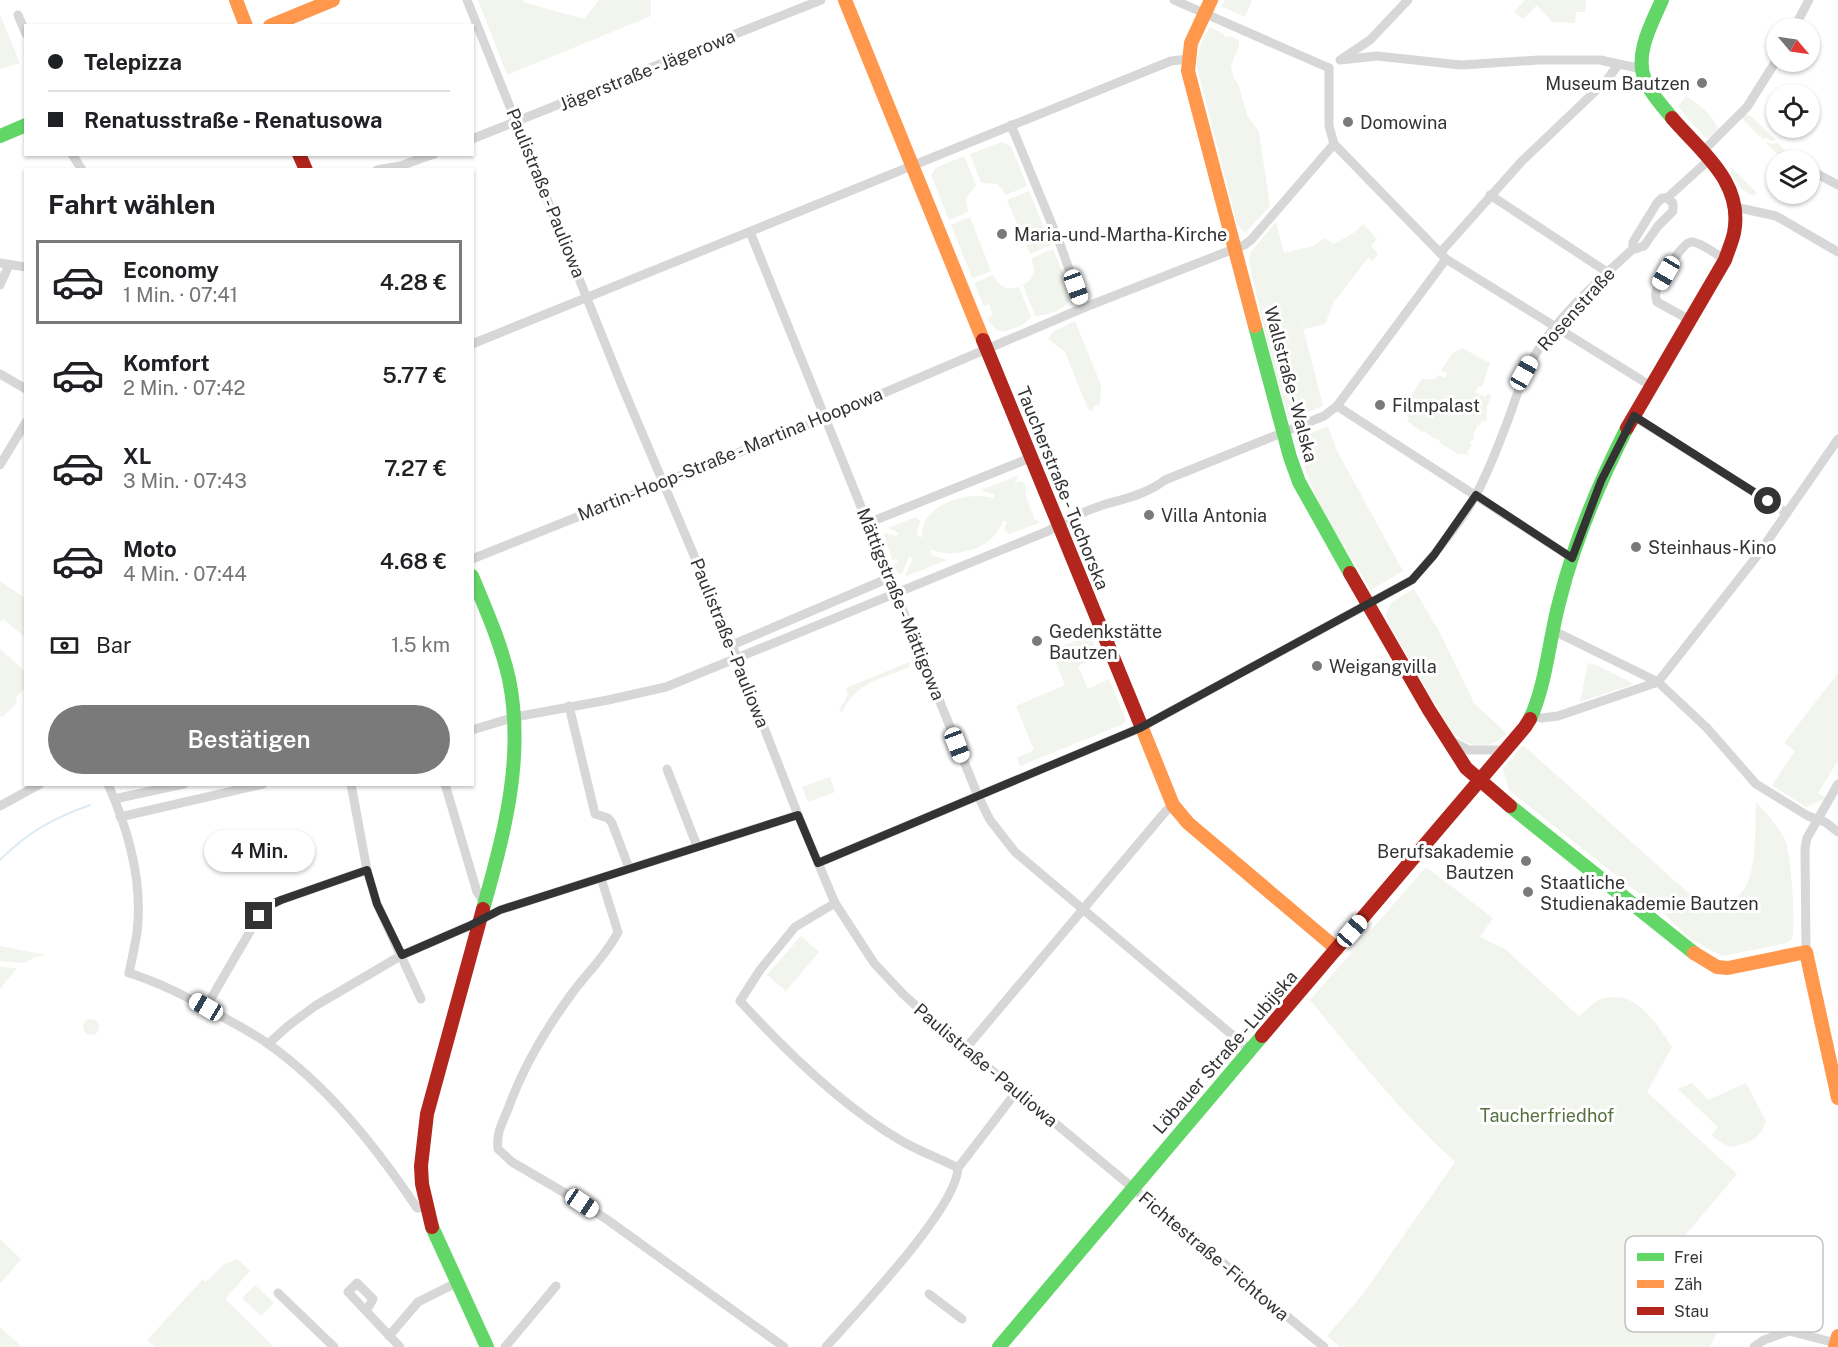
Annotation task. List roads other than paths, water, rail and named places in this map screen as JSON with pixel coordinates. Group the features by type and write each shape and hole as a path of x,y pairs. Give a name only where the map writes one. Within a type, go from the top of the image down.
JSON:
{"street":[{"path":"236,0 245,24"},
{"path":"275,24 333,0"},
{"name":"Paulistraße - Pauliowa","path":"467,0 623,388 732,645 835,903 874,963 903,994 1132,1188"},
{"name":"Jägerstraße - Jägerowa","path":"474,138 821,0"},
{"path":"845,0 912,166"},
{"path":"1174,0 1329,68"},
{"path":"474,343 1171,61 1186,59 1189,45 1211,0"},
{"path":"1329,68 1370,40 1408,0"},
{"path":"1662,0 1644,51 1642,69 1645,83 1724,174 1735,207 1734,236 1725,260 1634,416 1601,481 1572,558 1551,635 1539,696 1532,716 1542,718 1558,716 1658,682 1722,602 1838,438"},
{"path":"1799,18 1809,0"},
{"path":"18,15 24,28"},
{"path":"1370,40 1377,56"},
{"path":"1340,60 1377,56 1461,65 1539,60 1600,60 1642,69"},
{"name":"Wallstraße - Walska","path":"1186,59 1290,457 1299,482 1367,604 1445,737 1466,768 1479,781 1703,960 1717,967 1728,968 1806,951"},
{"path":"474,729 515,717 666,687 1048,531 1102,505 1121,501 1158,486 1165,480 1324,416 1337,406 1443,256 1490,195 1605,81 1618,65"},
{"path":"1329,68 1329,126 1334,144 1443,256 1651,386"},
{"path":"1634,248 1633,242 1657,203 1662,198 1667,198 1707,154 1747,107 1769,72"},
{"path":"1011,125 1060,244 1083,308"},
{"path":"0,136 24,126"},
{"name":"Martin-Hoop-Straße - Martina Hoopowa","path":"474,558 825,418 1083,308 1236,249 1251,240 1334,144"},
{"path":"388,168 428,156"},
{"name":"Taucherstraße - Tuchorska","path":"912,166 1173,805 1188,824 1337,949"},
{"path":"1820,175 1838,185"},
{"path":"1490,195 1607,272"},
{"name":"Rosenstraße","path":"818,863 1140,728 1412,580 1434,555 1476,495 1512,410 1524,373 1533,358 1555,328 1607,272 1634,248 1644,246 1658,226 1673,211 1673,203 1667,198"},
{"path":"1735,207 1776,216 1838,252"},
{"name":"Mättigstraße - Mättigowa","path":"750,232 889,578 978,796 990,820 1006,843 1250,1050"},
{"path":"1690,320 1658,302 1655,296 1656,291 1687,242 1693,242 1725,260"},
{"path":"0,285 5,264 24,267"},
{"path":"0,374 24,388"},
{"path":"1337,406 1572,558"},
{"path":"1634,416 1787,513"},
{"path":"0,465 24,425"},
{"path":"868,523 1030,458"},
{"path":"732,645 889,578"},
{"path":"474,581 502,653 515,717 515,765 507,818 427,1114 422,1166 426,1207 434,1234 487,1347"},
{"path":"1551,635 1658,682 1707,728 1756,784 1808,816 1826,822 1838,832"},
{"path":"569,706 596,814 608,818 612,823 629,868"},
{"name":"Löbauer Straße - Lubijska","path":"999,1347 1532,716"},
{"path":"1445,737 1468,750 1505,750"},
{"path":"668,769 697,846"},
{"path":"1838,784 1807,838 1805,848 1806,951 1838,1098"},
{"path":"0,806 36,786"},
{"path":"109,786 133,862 138,889 137,932 129,973 158,982 268,1044 332,1100 385,1161 417,1208 426,1207"},
{"path":"114,799 175,786"},
{"path":"120,817 254,786"},
{"path":"351,786 367,870 377,904 421,999"},
{"path":"446,786 477,892 484,902"},
{"path":"966,1048 1173,805"},
{"path":"268,1044 315,1006 402,955 500,910 798,815"},
{"path":"206,1007 259,916 268,906 367,870"},
{"path":"601,878 618,932 611,945 558,1012 530,1061 497,1133 498,1149 512,1162 609,1221 784,1347"},
{"path":"835,903 795,927 770,957 740,1001 777,1039 865,1117 900,1140 958,1168"},
{"path":"826,1347 917,1242 939,1211 958,1176 958,1168 1017,1091"},
{"name":"Fichtestraße -Fichtowa","path":"1132,1188 1324,1347"},
{"path":"388,1336 418,1302 458,1282"},
{"path":"505,1347 556,1286"},
{"path":"278,1293 334,1347"},
{"path":"929,1294 962,1319"},
{"path":"366,1311 400,1347"},
{"path":"1754,1347 1764,1340 1786,1332"},
{"path":"1793,1332 1836,1342"}],"waterway":[{"path":"0,860 21,841 42,827 90,805"}],"place":[{"name":"Museum Bautzen","path":"1702,83"},
{"name":"Domowina","path":"1348,122"},
{"name":"Maria-und-Martha-Kirche","path":"1002,234"},
{"name":"Filmpalast","path":"1380,405"},
{"name":"Villa Antonia","path":"1149,515"},
{"name":"Steinhaus-Kino","path":"1636,547"},
{"name":"Gedenkstätte Bautzen","path":"1037,641"},
{"name":"Weigangvilla","path":"1317,666"},
{"name":"Berufsakademie Bautzen","path":"1526,861"},
{"name":"Staatliche Studienakademie Bautzen","path":"1528,892"}],"park label":[{"name":"Taucherfriedhof","path":"1547,1115"}]}
